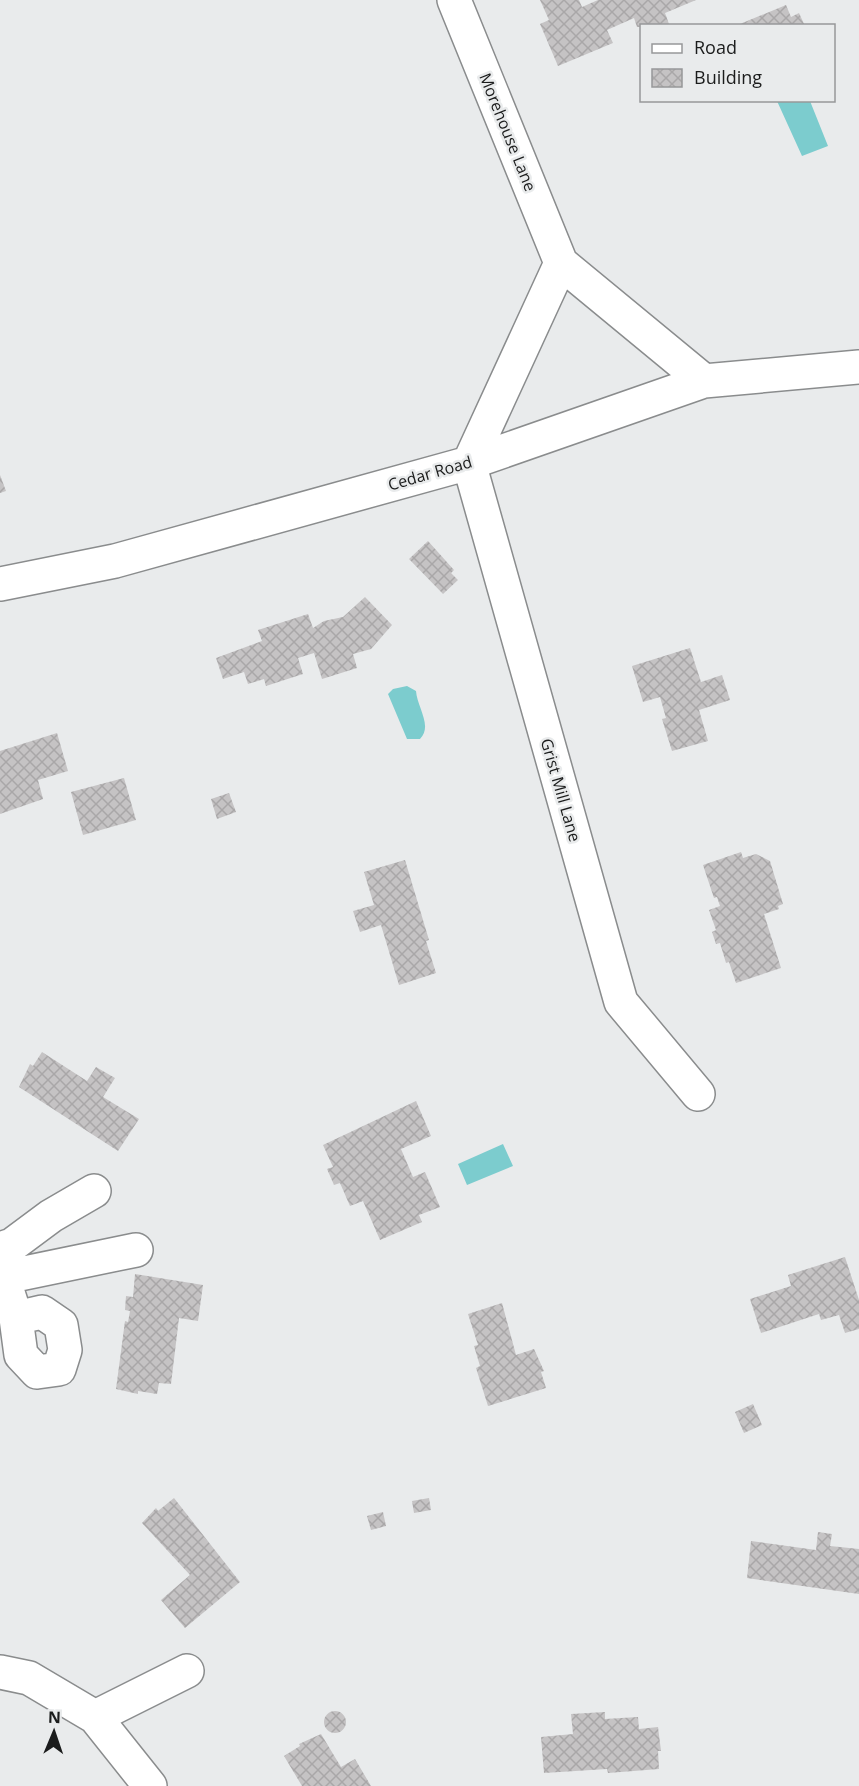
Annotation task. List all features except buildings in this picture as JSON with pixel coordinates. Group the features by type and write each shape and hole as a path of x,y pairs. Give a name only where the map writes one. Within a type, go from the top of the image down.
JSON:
{"street":[{"name":"Morehouse Lane","path":"454,0 561,263 704,381"},
{"path":"469,462 561,263"},
{"name":"Cedar Road","path":"0,584 115,561 469,462 704,381 859,367"},
{"name":"Grist Mill Lane","path":"469,462 621,1002 698,1094"},
{"path":"16,1318 1,1268 12,1245 51,1216 94,1191"},
{"path":"1,1268 135,1250"},
{"path":"94,1717 187,1671"},
{"path":"0,1672 29,1678 94,1717 139,1782"}],"water":[{"path":"777,102 810,102 828,146 802,156"},
{"path":"407,686 416,691 425,722 424,734 420,739 407,739 388,694 393,689"},
{"path":"503,1144 513,1166 467,1185 458,1164"}]}
